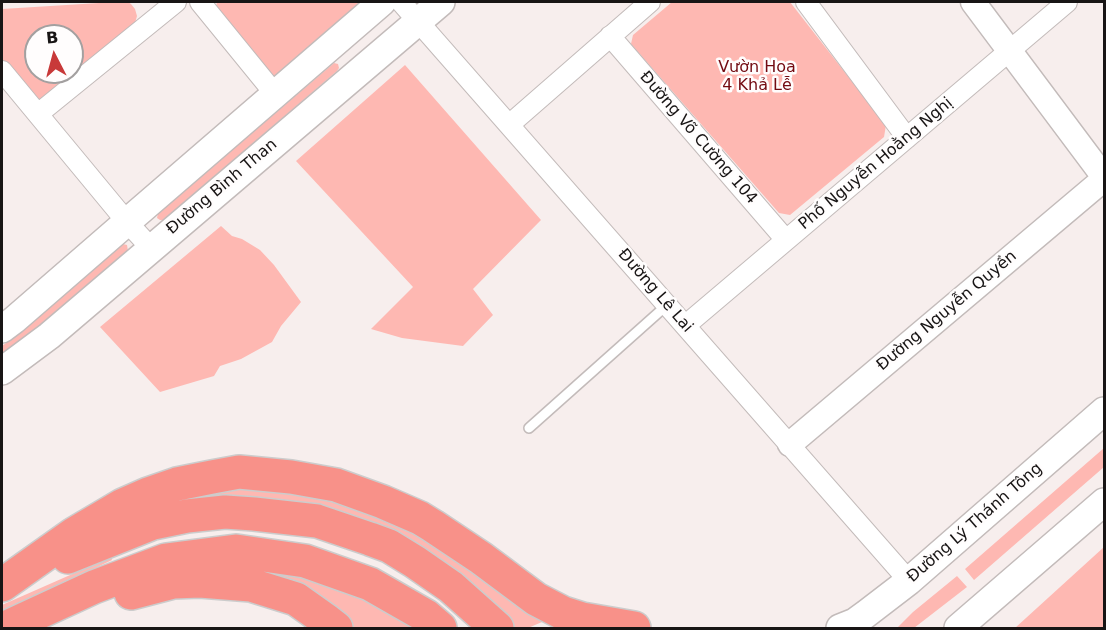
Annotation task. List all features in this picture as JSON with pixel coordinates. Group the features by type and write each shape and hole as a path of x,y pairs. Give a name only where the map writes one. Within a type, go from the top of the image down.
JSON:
{"highway":[{"path":"2,587 74,534 123,505 177,484 239,472 291,477 336,485 382,502 420,518 481,558 536,599 563,613 582,619 634,628"},
{"path":"2,587 79,551 153,524 187,516 225,513 254,514 317,521 389,546 451,587 496,628"},
{"path":"9,627 94,587 166,560 236,551 305,561 370,584 426,616 440,628"},
{"path":"9,627 173,582 200,581 251,585 277,592 296,599 336,628"}],"main road":[{"name":"Đường Bình Than","path":"6,318 127,222 382,2"},
{"name":"Đường Bình Than","path":"2,371 49,336 151,248 409,11 441,2"},
{"name":"Đường Lý Thánh Tông","path":"840,628 866,615 909,581 1104,411"},
{"path":"958,628 1104,502"}],"street":[{"path":"38,114 176,2"},
{"path":"200,2 275,94"},
{"path":"509,125 650,2"},
{"path":"806,2 907,138"},
{"path":"974,2 1104,178"},
{"name":"Phố Nguyễn Hoằng Nghị","path":"686,325 1067,2"},
{"name":"Đường Lê Lai","path":"409,11 909,581"},
{"name":"Đường Võ Cường 104","path":"610,36 786,240"},
{"path":"2,71 151,248"},
{"name":"Đường Nguyễn Quyền","path":"790,444 1104,178"}],"lane":[{"path":"529,428 668,305"}],"green space":[{"path":"128,2 135,9 137,16 135,23 84,67 84,24 24,24 24,84 64,84 41,104 2,67 2,9"},
{"path":"217,2 361,2 360,10 280,77 273,77 215,11"},
{"name":"Vườn Hoa 4 Khả Lễ","path":"672,2 790,2 886,125 884,137 790,215 779,213 631,44 633,35"},
{"path":"334,63 338,64 337,71 164,220 157,218 158,213"},
{"path":"405,65 541,220 473,289 493,315 463,346 402,338 371,329 413,287 296,161"},
{"path":"221,226 232,236 260,250 301,302 281,326 272,342 241,359 220,366 214,376 160,392 100,327"},
{"path":"123,244 127,245 128,251 2,355 2,346"},
{"path":"1104,448 1104,467 974,580 965,569"},
{"path":"241,486 328,497 410,529 542,622 528,628 515,628 393,540 152,511 190,492"},
{"path":"1104,547 1104,628 1015,628"},
{"path":"111,557 112,560 2,613 2,605"},
{"path":"237,559 364,592 420,628 351,628"},
{"path":"957,576 967,587 914,628 897,628 913,612"}]}
